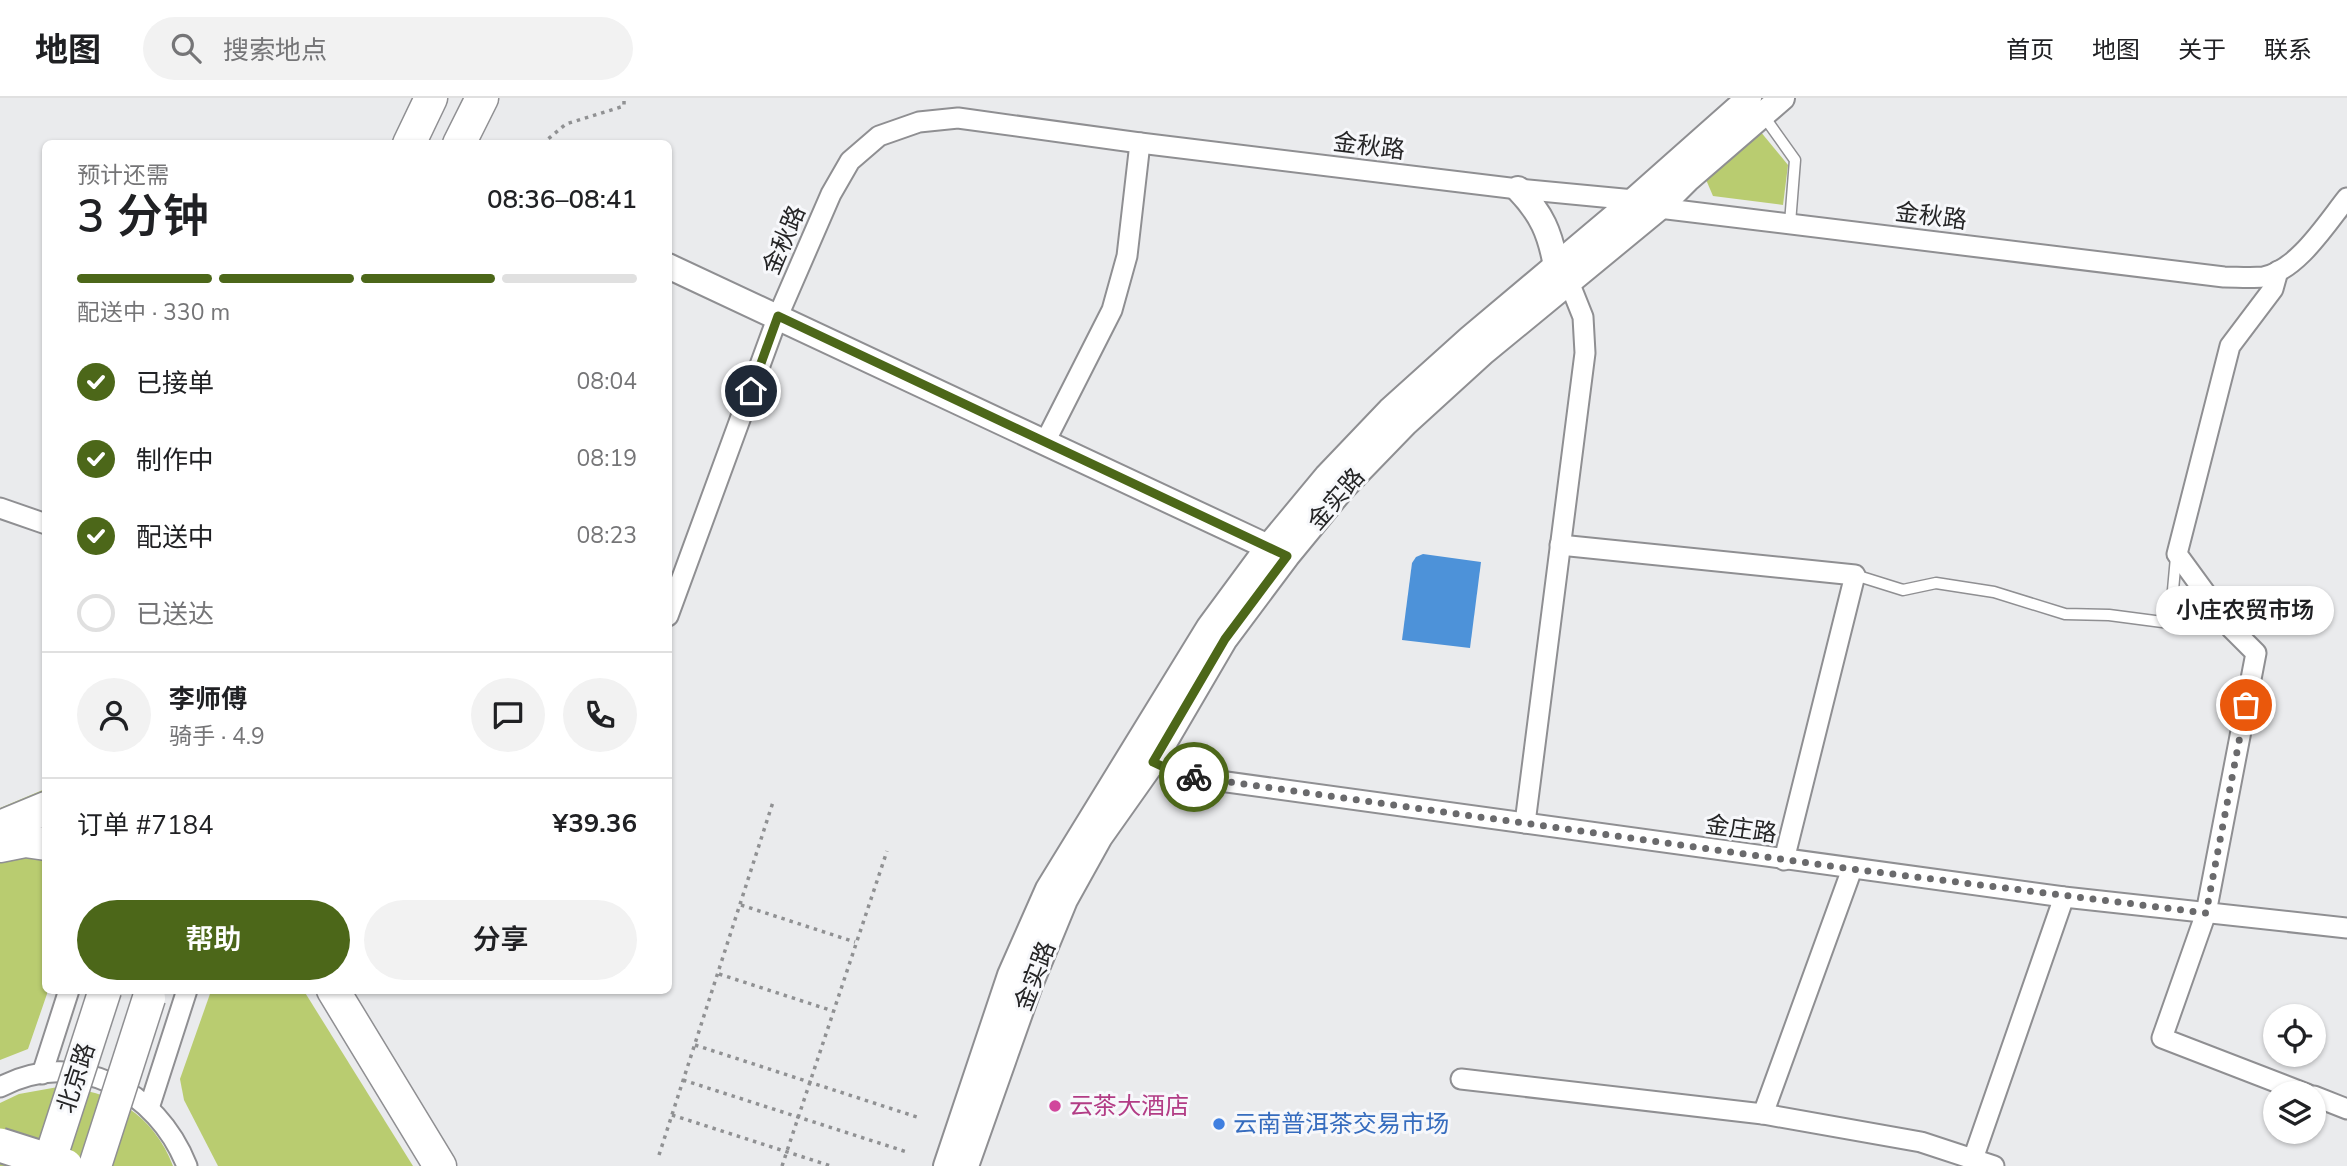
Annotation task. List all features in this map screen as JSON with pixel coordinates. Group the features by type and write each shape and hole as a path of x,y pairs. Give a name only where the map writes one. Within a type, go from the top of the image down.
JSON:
{"highway":[{"path":"0,1145 65,1166"}],"main road":[{"path":"411,140 431,98"},
{"path":"461,140 482,98"},
{"path":"0,827 42,810"},
{"path":"0,846 25,842 42,844"},
{"name":"北京路","path":"48,1166 103,994"},
{"name":"北京路","path":"95,1166 150,994"},
{"path":"314,994 424,1164"},
{"path":"335,994 424,1164"}],"street":[{"name":"金实路","path":"946,1166 1010,975 1048,889 1225,639 1278,551 1405,424 1484,352 1563,274 1633,200 1756,106 1782,98"},
{"name":"金实路","path":"1563,274 1659,208 1756,106"},
{"name":"金秋路","path":"672,605 778,316 831,194 849,161 879,136 919,122 958,118 1518,189 1633,200 1659,208 2224,276 2263,276 2278,271"},
{"path":"1045,442 1112,310 1127,256 1140,143"},
{"path":"1518,189 1535,206 1545,224 1563,274 1583,317 1585,353 1525,824"},
{"path":"2273,1081 2162,1038 2206,913 2256,653 2231,628 2177,554 2230,346 2273,289 2278,271 2294,260 2347,198"},
{"path":"672,268 1278,551"},
{"path":"0,508 42,523"},
{"path":"1560,545 1855,575 1784,860"},
{"name":"金实路","path":"966,1166 1030,985 1065,900 1143,757"},
{"name":"金庄路","path":"1143,757 1183,776 2064,897 2347,928"},
{"path":"1763,1114 1852,869"},
{"path":"1461,1079 1763,1114 1921,1142 1987,1164 2064,897"},
{"path":"42,1074 68,994"},
{"path":"149,1108 186,994"},
{"path":"0,1087 28,1076 42,1074 68,1073 107,1081 125,1090 149,1108 169,1130 187,1166"},
{"path":"2326,1101 2347,1109"}],"lane":[{"path":"1756,106 1795,160 1790,223"},
{"path":"1855,575 1903,590 1936,583 1994,592 2065,614 2109,615 2170,623 2177,554"}],"path":[{"path":"547,140 566,124 624,106 624,98"},
{"path":"659,1155 773,802"},
{"path":"782,1166 887,851"},
{"path":"741,905 856,942"},
{"path":"719,974 833,1012"},
{"path":"695,1045 918,1116"},
{"path":"683,1080 907,1152"},
{"path":"672,1115 831,1166"}],"green space":[{"path":"1760,131 1788,165 1783,205 1713,196 1704,175"},
{"path":"42,790 42,994 47,994 28,1049 0,1060 0,808"},
{"path":"210,994 306,994 413,1166 218,1166 184,1100 180,1079"},
{"path":"58,1087 96,1093 128,1108 154,1132 173,1166 0,1166 0,1103 19,1094"}],"water":[{"path":"1423,554 1481,562 1470,648 1402,640 1412,563 1416,557"}],"way so far":[{"path":"1194,777 1852,869 2206,913 2246,705"}],"place":[{"name":"小庄农贸市场","path":"2246,705"},
{"name":"云茶大酒店","path":"1055,1106"},
{"name":"云南普洱茶交易市场","path":"1219,1124"}],"route":[{"path":"751,391 778,316 1287,556 1225,639 1153,762 1183,776 1194,777"}]}
